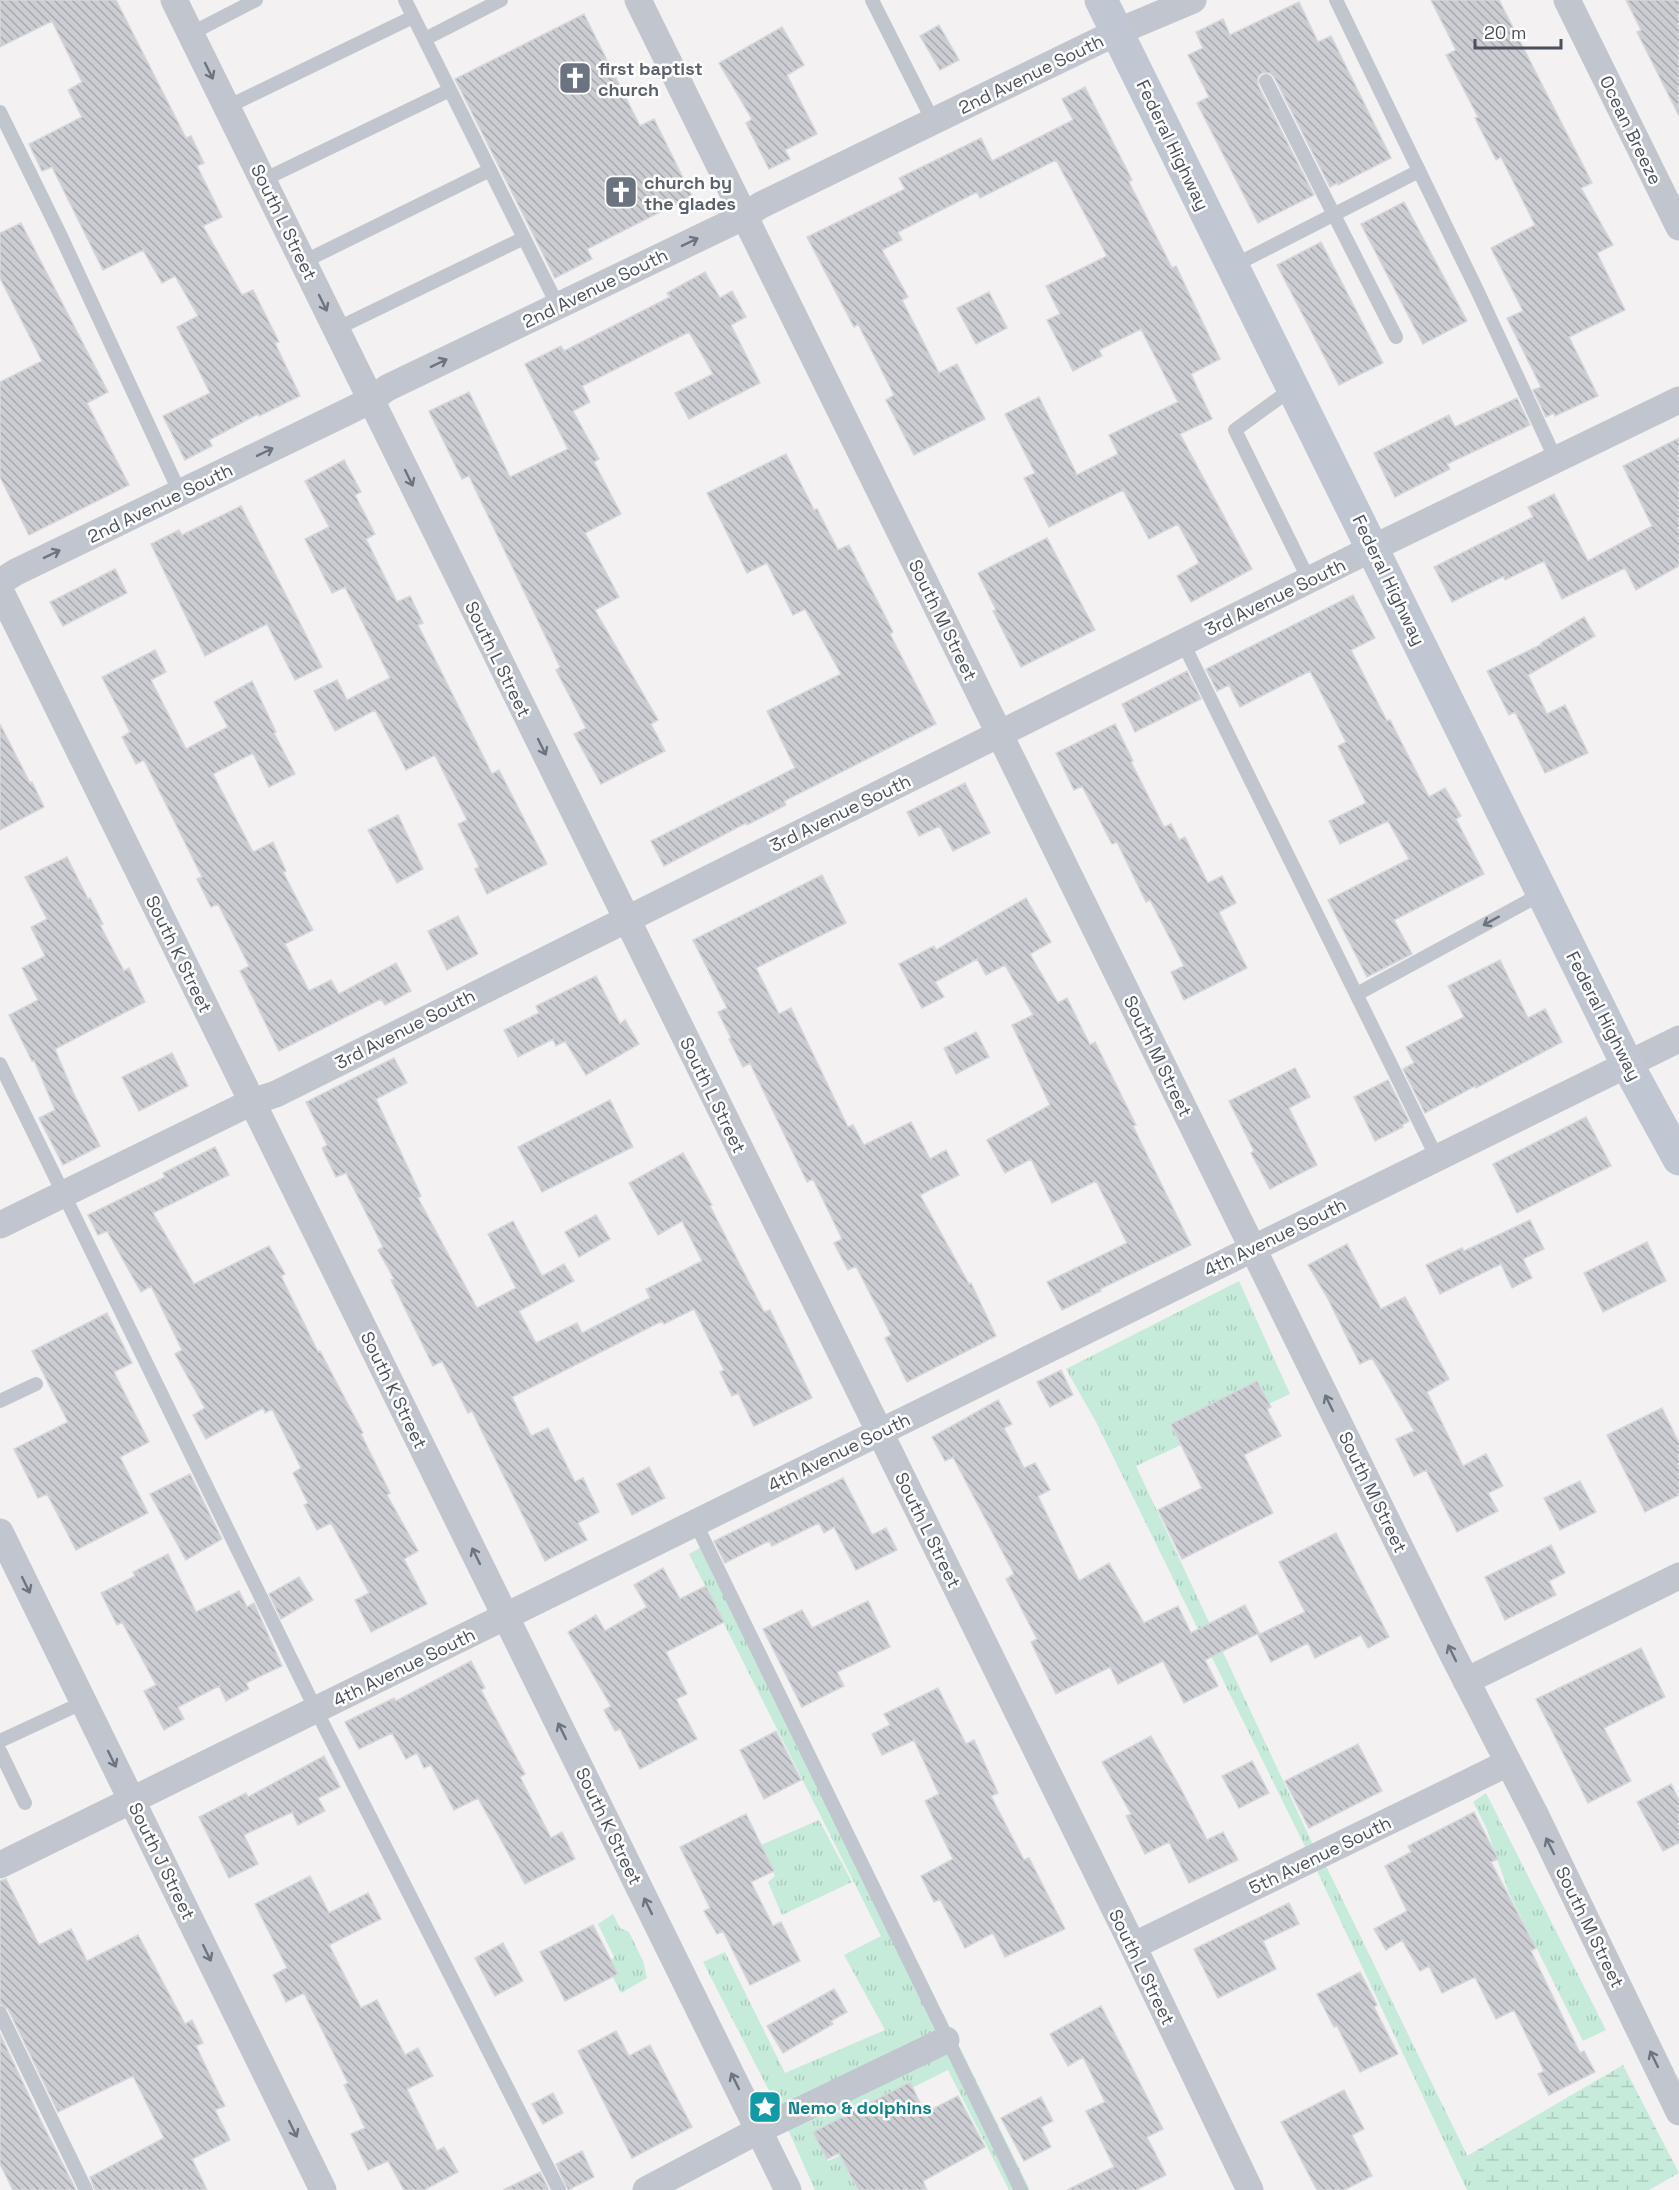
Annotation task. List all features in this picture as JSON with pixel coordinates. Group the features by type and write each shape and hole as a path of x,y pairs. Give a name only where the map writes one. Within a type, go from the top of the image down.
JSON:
{"main road":[{"name":"Federal Highway","path":"1101,0 1627,1064 1679,1159"}],"street":[{"name":"South L Street","path":"174,0 1133,1946 1250,2190"},
{"name":"South M Street","path":"638,0 1466,1681 1537,1818 1679,2112"},
{"name":"Ocean Breeze","path":"1567,0 1679,227"},
{"name":"2nd Avenue South","path":"0,582 16,572 371,400 387,388 743,217 761,205 1117,32 1188,1"},
{"name":"3rd Avenue South","path":"0,1225 252,1102 276,1094 1373,548 1679,400"},
{"name":"South K Street","path":"0,590 788,2190"},
{"name":"4th Avenue South","path":"0,1865 1679,1039"},
{"name":"South J Street","path":"0,1532 323,2190"},
{"path":"1466,1681 1676,1584"},
{"name":"5th Avenue South","path":"1133,1946 1508,1763"},
{"path":"646,2190 759,2130 946,2040"}],"lane":[{"path":"190,34 256,0"},
{"path":"405,0 558,306"},
{"path":"425,39 501,0"},
{"path":"872,0 933,122"},
{"path":"1336,0 1556,460"},
{"path":"227,108 413,17"},
{"path":"1266,81 1396,338"},
{"path":"262,180 450,90"},
{"path":"0,112 59,232 180,493"},
{"path":"303,262 490,170"},
{"path":"1233,266 1419,171"},
{"path":"336,329 524,238"},
{"path":"1293,388 1235,429 1309,580"},
{"path":"1183,643 1437,1158"},
{"path":"1357,994 1543,893"},
{"path":"0,1064 316,1710 559,2190"},
{"path":"0,1401 36,1384"},
{"path":"695,1522 1021,2190"},
{"path":"0,1741 84,1702"},
{"path":"0,1751 25,1803"},
{"path":"0,2013 86,2190"}],"green space":[{"path":"1239,1281 1290,1394 1136,1466 1315,1849 1328,1870 1484,2190 1467,2190 1319,1875 1096,1422 1066,1369"},
{"path":"711,1542 1030,2190 1009,2190 948,2070 815,2136 828,2161 924,2117 938,2143 856,2190 815,2190 782,2116 703,1962 725,1952 785,2073 885,2030 844,1955 881,1936 689,1554"},
{"path":"1486,1793 1606,2030 1583,2041 1509,1893 1486,1827 1473,1802"},
{"path":"819,1820 852,1882 782,1915 768,1882 775,1876 761,1845"},
{"path":"613,1914 620,1928 629,1932 643,1961 647,1978 621,1993 606,1964 614,1957 598,1924"},
{"path":"1623,2065 1679,2173 1649,2190 1484,2190 1467,2156"}],"building":[{"path":"0,0 116,0 186,138 191,136 204,163 197,166 222,217 203,226 242,295 253,290 279,342 275,343 300,396 259,416 258,414 209,440 212,446 185,460 163,416 210,393 177,327 198,316 175,276 162,283 143,250 103,270 52,167 42,171 29,144 82,117 68,90 82,82 52,21 0,47"},
{"path":"1431,0 1499,0 1592,183 1581,188 1613,245 1597,253 1625,310 1569,337 1598,396 1555,416 1554,413 1546,417 1533,390 1541,387 1507,318 1523,311 1491,248 1535,225 1501,157 1496,160 1475,118 1478,117 1446,55 1456,50"},
{"path":"1626,0 1679,0 1679,116 1637,32 1641,30"},
{"path":"1299,2 1318,42 1331,36 1391,158 1330,187 1274,77 1270,73 1262,73 1258,77 1258,85 1314,195 1258,223 1197,103 1209,97 1188,55 1203,48 1196,32 1223,19 1230,35"},
{"path":"584,14 640,126 654,119 692,196 587,249 592,259 555,278 455,79"},
{"path":"939,25 959,60 940,70 920,36"},
{"path":"782,27 804,65 787,75 817,134 785,150 790,159 769,169 746,123 752,119 719,63"},
{"path":"1085,87 1132,180 1129,182 1172,268 1176,266 1220,359 1191,374 1212,419 1180,434 1252,569 1191,602 1177,576 1199,563 1178,524 1149,539 1123,490 1049,527 1024,478 1035,473 1005,414 1039,397 1077,475 1118,454 1109,435 1178,402 1141,329 1099,350 1102,356 1073,371 1047,320 1060,314 1046,286 1107,256 1056,160 980,198 977,192 898,232 902,240 882,250 908,297 902,300 939,373 957,364 985,419 914,455 886,400 894,395 858,324 854,327 807,237 905,189 899,178 981,138 992,161 1073,120 1062,99"},
{"path":"1404,202 1467,321 1423,344 1361,224"},
{"path":"21,223 108,392 87,403 129,485 29,535 0,477 0,382 42,361 0,278 0,233"},
{"path":"1321,242 1383,363 1339,385 1277,265"},
{"path":"705,272 720,298 732,291 746,317 731,325 760,383 689,419 675,393 713,374 689,332 582,386 590,402 573,411 599,459 594,462 621,514 585,533 619,597 595,610 658,720 651,724 665,751 601,784 574,734 586,728 556,670 560,667 469,476 462,479 429,411 469,392 510,477 568,449 525,364 561,346 564,351 670,297 667,293"},
{"path":"989,292 1007,328 976,344 957,308"},
{"path":"1517,398 1530,425 1447,464 1450,469 1395,497 1374,453 1449,415 1455,427"},
{"path":"1679,438 1679,566 1636,590 1625,568 1562,599 1544,561 1505,580 1504,576 1452,602 1434,567 1533,517 1528,507 1554,494 1588,561 1652,526 1623,466"},
{"path":"786,454 814,510 817,509 838,550 849,545 893,632 890,634 936,724 784,801 786,805 664,866 651,841 795,768 767,711 841,674 805,609 793,615 767,563 747,573 707,493"},
{"path":"344,460 361,492 355,495 375,534 366,539 397,602 410,596 423,623 418,625 492,774 499,770 547,864 487,894 475,869 479,867 458,824 467,820 435,755 406,770 375,710 335,731 314,691 337,680 347,700 390,678 345,587 332,593 305,539 329,527 305,481"},
{"path":"241,506 322,667 295,680 267,624 205,656 151,544 179,530 182,535"},
{"path":"1047,538 1095,630 1021,667 993,611 996,610 978,573"},
{"path":"115,569 127,593 63,626 50,602"},
{"path":"1353,595 1375,638 1351,650 1429,797 1445,788 1461,816 1456,819 1484,874 1394,920 1412,954 1367,977 1328,900 1409,859 1388,821 1340,844 1329,821 1366,803 1338,746 1346,742 1310,671 1240,707 1229,685 1217,691 1206,669"},
{"path":"1584,617 1595,636 1528,675 1547,714 1565,705 1588,753 1545,773 1515,712 1509,715 1487,671 1542,644"},
{"path":"155,650 166,672 151,680 186,749 228,727 214,702 252,681 276,732 274,733 295,774 269,787 253,753 213,774 253,852 273,842 286,871 283,872 313,930 285,944 309,991 331,980 339,994 396,963 411,991 385,1005 381,999 279,1051 240,971 249,966 218,904 211,907 197,879 202,877 144,760 136,764 122,737 130,732 102,677"},
{"path":"1187,671 1201,699 1135,732 1122,704"},
{"path":"0,724 44,807 0,830"},
{"path":"1115,724 1133,761 1131,762 1164,827 1171,824 1179,840 1185,837 1208,883 1222,876 1236,903 1219,912 1247,968 1184,1000 1171,972 1184,966 1150,900 1146,902 1117,842 1112,844 1082,786 1074,790 1056,753"},
{"path":"965,783 990,833 953,851 940,826 919,836 907,812"},
{"path":"398,815 423,869 397,883 368,830"},
{"path":"67,857 103,924 100,925 124,971 129,968 145,1002 55,1049 100,1146 63,1165 39,1118 55,1110 34,1060 32,1061 9,1015 38,1000 22,968 45,956 31,927 47,919 25,877"},
{"path":"822,875 846,923 756,968 779,1014 791,1008 848,1127 853,1125 864,1145 911,1122 930,1159 946,1150 959,1175 920,1195 969,1284 971,1283 996,1336 907,1382 885,1338 891,1335 856,1266 848,1270 834,1243 842,1239 813,1179 807,1182 750,1063 743,1067 729,1039 731,1038 718,1012 727,1008 693,940"},
{"path":"1026,898 1051,942 1030,954 1058,1003 1067,998 1090,1045 1095,1042 1191,1245 1062,1310 1047,1282 1127,1243 1096,1181 1052,1203 1031,1159 1005,1173 987,1140 1050,1105 1012,1025 1033,1015 1005,965 986,975 977,959 935,982 944,997 922,1008 899,964 934,946 936,950"},
{"path":"458,916 478,954 447,970 428,931"},
{"path":"1500,960 1528,1018 1545,1009 1562,1042 1425,1113 1403,1069 1414,1063 1406,1047 1464,1017 1448,986"},
{"path":"596,976 620,1024 625,1020 639,1044 586,1075 565,1041 556,1046 553,1039 518,1057 504,1030 539,1013 536,1006"},
{"path":"976,1032 989,1057 956,1074 944,1048"},
{"path":"172,1053 188,1086 139,1111 122,1077"},
{"path":"394,1058 407,1083 376,1099 421,1196 418,1198 477,1308 516,1288 488,1234 513,1221 542,1276 564,1264 574,1281 519,1311 536,1343 577,1323 582,1333 650,1298 646,1289 702,1261 682,1221 658,1235 629,1183 683,1153 712,1205 710,1206 764,1312 770,1310 812,1398 754,1426 738,1393 732,1396 720,1372 724,1370 694,1309 664,1324 662,1321 512,1397 531,1436 548,1428 575,1482 583,1478 599,1512 578,1523 587,1540 545,1561 472,1411 468,1413 442,1361 433,1366 391,1280 394,1279 378,1250 383,1247 346,1173 336,1177 322,1148 327,1145 306,1102"},
{"path":"1295,1068 1310,1097 1289,1108 1317,1165 1270,1189 1251,1153 1254,1151 1229,1101"},
{"path":"1388,1080 1409,1121 1402,1125 1403,1127 1375,1141 1354,1097"},
{"path":"610,1100 633,1147 542,1192 518,1147"},
{"path":"1586,1117 1611,1166 1517,1213 1493,1164"},
{"path":"215,1147 229,1175 153,1213 194,1284 269,1246 285,1274 281,1276 318,1352 320,1351 363,1433 361,1434 390,1493 387,1495 418,1551 404,1559 427,1604 371,1632 355,1600 369,1593 331,1523 317,1530 304,1505 308,1503 293,1473 301,1468 272,1409 265,1413 263,1408 206,1439 193,1415 205,1408 175,1354 182,1350 151,1286 141,1292 107,1231 98,1235 88,1215 165,1177 163,1173"},
{"path":"596,1215 610,1239 579,1257 565,1232"},
{"path":"1530,1220 1544,1249 1523,1259 1532,1278 1512,1288 1501,1264 1440,1294 1426,1265 1462,1248 1464,1251"},
{"path":"1647,1242 1666,1281 1603,1312 1584,1273"},
{"path":"1347,1244 1381,1309 1405,1297 1449,1379 1427,1392 1463,1466 1486,1454 1503,1486 1488,1493 1498,1511 1457,1532 1426,1470 1414,1476 1396,1439 1414,1431 1372,1358 1360,1364 1327,1297 1308,1265"},
{"path":"107,1313 132,1363 114,1372 149,1442 120,1457 148,1513 76,1550 47,1494 38,1498 14,1449 68,1422 32,1351"},
{"path":"1061,1370 1073,1395 1050,1407 1037,1382"},
{"path":"1257,1381 1271,1407 1267,1409 1281,1436 1244,1455 1273,1513 1182,1559 1158,1510 1202,1488 1171,1424"},
{"path":"998,1400 1012,1424 1004,1428 1024,1468 1035,1463 1050,1490 1038,1496 1079,1581 1109,1563 1144,1623 1178,1606 1191,1633 1245,1605 1259,1633 1205,1660 1218,1686 1184,1703 1163,1661 1118,1684 1110,1667 1056,1694 1031,1642 1037,1639 1006,1579 1014,1574 953,1457 945,1461 932,1437"},
{"path":"1662,1408 1679,1443 1679,1495 1645,1512 1607,1435"},
{"path":"649,1467 665,1498 632,1515 617,1484"},
{"path":"190,1474 222,1539 186,1560 150,1494"},
{"path":"843,1478 872,1535 886,1528 897,1550 856,1570 834,1527 824,1533 819,1523 772,1546 769,1541 725,1563 714,1541"},
{"path":"1580,1481 1596,1512 1560,1530 1544,1498"},
{"path":"1336,1533 1389,1637 1368,1648 1361,1635 1315,1658 1308,1643 1271,1662 1258,1635 1305,1612 1279,1562"},
{"path":"1551,1545 1565,1573 1549,1581 1556,1595 1505,1620 1485,1577"},
{"path":"168,1554 196,1612 239,1591 247,1607 254,1603 282,1666 246,1683 249,1689 226,1701 219,1686 178,1707 184,1719 164,1730 144,1691 156,1685 122,1622 117,1625 101,1593 135,1576 133,1572"},
{"path":"663,1568 680,1599 706,1586 724,1622 666,1652 687,1694 676,1699 697,1739 640,1769 620,1729 615,1731 604,1710 611,1706 568,1632 596,1615 605,1631 647,1607 634,1585"},
{"path":"299,1577 313,1600 281,1619 269,1594"},
{"path":"868,1601 890,1647 837,1672 844,1686 802,1707 763,1629 802,1610 812,1628"},
{"path":"1641,1648 1665,1697 1604,1728 1631,1781 1588,1803 1536,1699"},
{"path":"471,1661 485,1688 481,1690 525,1774 520,1777 551,1838 562,1832 575,1859 525,1884 478,1798 454,1810 431,1765 424,1768 417,1753 406,1759 392,1733 359,1749 345,1722 394,1698 396,1701"},
{"path":"938,1688 966,1744 974,1740 998,1793 991,1796 1024,1860 1029,1858 1065,1929 1005,1957 993,1933 965,1948 940,1899 934,1902 921,1876 953,1859 925,1801 939,1794 914,1740 882,1755 872,1734 890,1725 884,1714"},
{"path":"776,1731 801,1780 764,1799 740,1750"},
{"path":"1151,1736 1207,1840 1223,1832 1238,1860 1189,1883 1169,1842 1145,1854 1126,1816 1131,1814 1102,1762"},
{"path":"1358,1744 1382,1791 1309,1828 1285,1781"},
{"path":"324,1756 340,1787 318,1798 325,1811 298,1825 292,1812 244,1835 258,1864 229,1878 199,1817 246,1793 248,1797"},
{"path":"1252,1761 1269,1793 1239,1808 1222,1776"},
{"path":"1671,1784 1679,1800 1679,1843 1663,1851 1637,1802"},
{"path":"1474,1812 1498,1859 1491,1862 1536,1948 1531,1951 1580,2053 1584,2051 1595,2072 1549,2095 1538,2074 1544,2071 1514,2010 1496,2019 1475,1977 1442,1993 1429,1966 1420,1971 1402,1940 1386,1950 1374,1929 1407,1911 1385,1866 1411,1852 1408,1846"},
{"path":"746,1814 774,1871 751,1882 773,1926 781,1922 800,1961 750,1985 723,1931 717,1934 704,1911 710,1908 680,1847"},
{"path":"310,1876 329,1913 368,1893 381,1919 329,1945 361,2008 377,2000 405,2055 418,2048 433,2076 407,2089 437,2151 444,2147 458,2172 424,2190 404,2190 388,2161 368,2170 351,2134 365,2128 344,2085 348,2083 304,1993 286,2002 273,1975 287,1968 255,1904"},
{"path":"6,1879 39,1945 71,1929 87,1961 138,1935 185,2024 192,2020 203,2043 196,2046 225,2106 215,2110 230,2140 192,2159 207,2190 95,2190 90,2177 164,2138 133,2076 58,2112 8,2009 0,2004 0,1881"},
{"path":"1289,1903 1299,1924 1263,1941 1276,1969 1218,1998 1194,1949"},
{"path":"593,1925 618,1974 565,2001 540,1952"},
{"path":"503,1943 523,1981 495,1996 475,1958"},
{"path":"1360,1972 1377,2005 1374,2007 1398,2054 1360,2072 1337,2026 1334,2027 1317,1994"},
{"path":"834,1989 847,2012 831,2021 833,2024 783,2053 767,2026"},
{"path":"1101,2006 1163,2129 1147,2137 1166,2175 1136,2190 1067,2190 1114,2167 1086,2111 1105,2102 1083,2057 1068,2066 1050,2034"},
{"path":"616,2031 629,2056 650,2045 692,2127 632,2158 578,2051"},
{"path":"0,2034 76,2190 13,2190 0,2164"},
{"path":"910,2082 925,2113 958,2096 985,2147 923,2181 927,2190 858,2190 839,2153 827,2159 813,2132"},
{"path":"1344,2090 1364,2129 1352,2135 1372,2176 1344,2190 1317,2190 1281,2122"},
{"path":"553,2093 563,2113 543,2124 532,2104"},
{"path":"1041,2097 1053,2121 1041,2127 1051,2147 1024,2161 1001,2118"},
{"path":"582,2151 594,2177 568,2190 556,2164"},
{"path":"540,2172 549,2190 503,2190"}],"place":[{"name":"first baptist church","path":"575,78"},
{"name":"church by the glades","path":"621,192"},
{"name":"Nemo & dolphins","path":"765,2107"}]}
